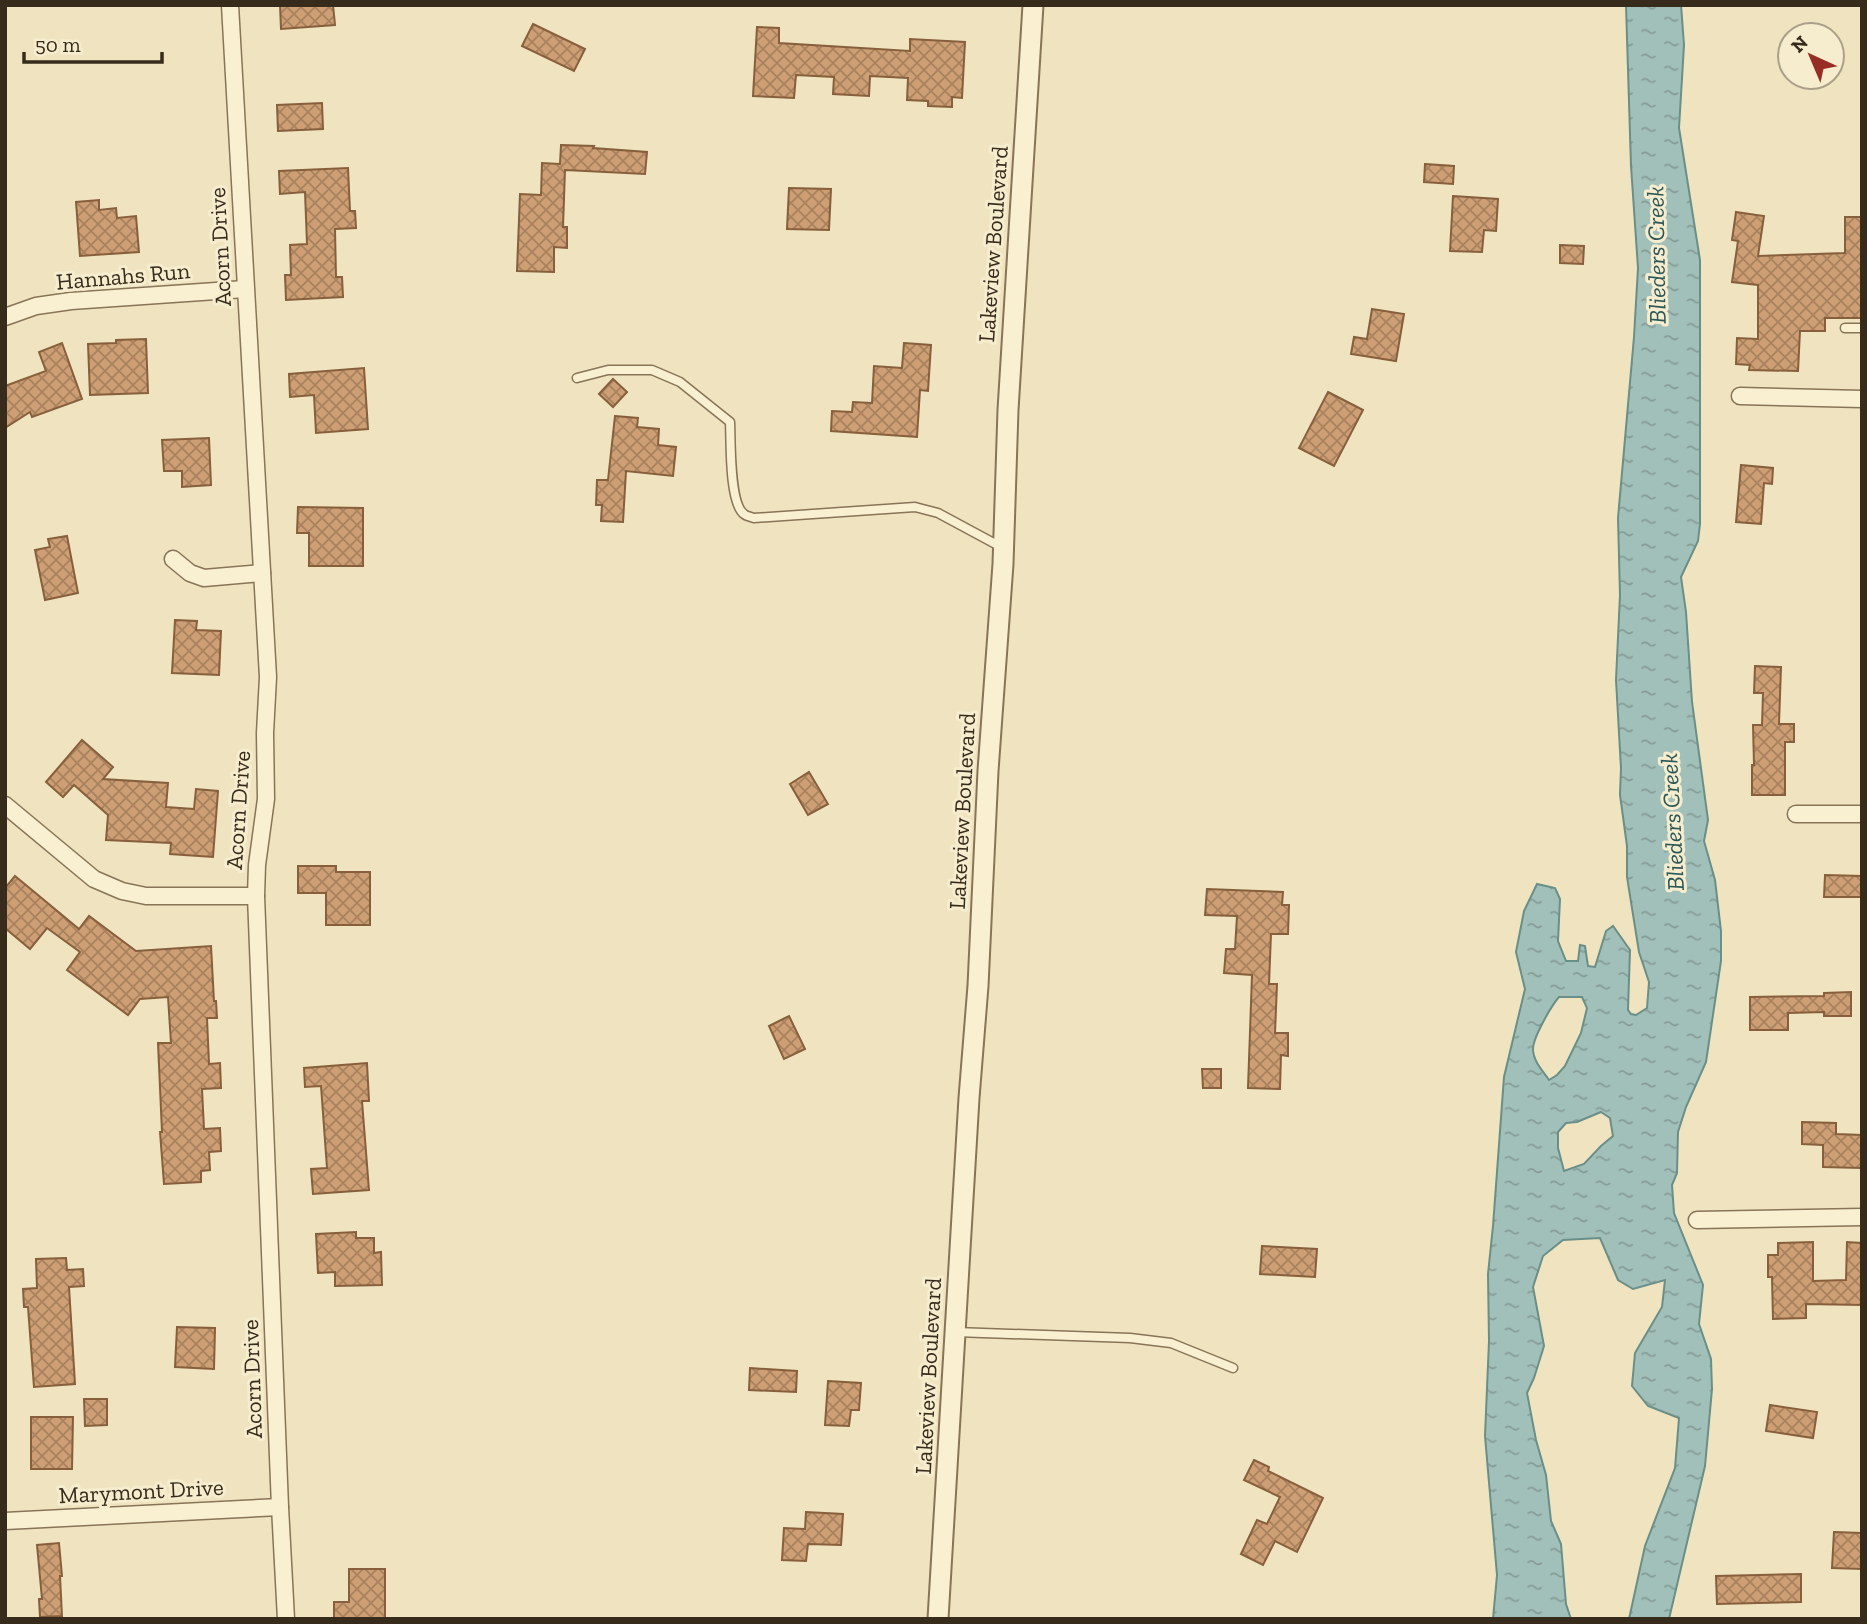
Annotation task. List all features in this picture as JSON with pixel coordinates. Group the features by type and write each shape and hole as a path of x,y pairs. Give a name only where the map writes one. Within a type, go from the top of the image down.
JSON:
{"street":[{"name":"Acorn Drive","path":"230,5 268,677 266,799 257,865 256,896 286,1619"},
{"name":"Lakeview Boulevard","path":"938,1619 978,986 988,771 1004,548 1007,410 1033,5"},
{"name":"Hannahs Run","path":"7,313 71,301 246,289"},
{"path":"1740,396 1862,399"},
{"path":"173,559 190,573 204,578 262,573"},
{"path":"5,805 94,878 122,891 146,896 256,896"},
{"path":"1796,814 1862,814"},
{"path":"1697,1220 1862,1217"},
{"name":"Marymont Drive","path":"5,1521 280,1507"}],"lane":[{"path":"1845,328 1862,328"},
{"path":"577,378 608,370 652,370 680,382 730,422 733,483 738,508 744,515 754,518 915,506 938,513 1004,548"},
{"path":"955,1332 1130,1338 1171,1343 1233,1368"}],"water":[{"name":"Blieders Creek","path":"1626,5 1681,5 1684,45 1679,128 1700,260 1700,524 1698,541 1681,577 1692,702 1708,820 1704,841 1715,880 1721,931 1721,961 1706,1062 1678,1132 1677,1173 1672,1185 1674,1213 1703,1285 1699,1324 1711,1359 1712,1389 1705,1466 1669,1619 1629,1619 1645,1546 1675,1468 1679,1418 1648,1406 1632,1386 1635,1353 1662,1307 1665,1280 1633,1289 1618,1280 1600,1238 1563,1240 1543,1256 1533,1287 1544,1346 1527,1393 1546,1475 1551,1521 1561,1544 1566,1604 1571,1619 1493,1619 1497,1575 1485,1436 1489,1341 1488,1274 1504,1077 1525,989 1516,952 1524,911 1537,884 1555,888 1560,899 1558,941 1566,961 1578,961 1580,945 1585,946 1588,966 1595,967 1606,931 1613,926 1630,950 1628,1010 1636,1015 1647,1008 1649,982 1639,952 1627,877 1627,846 1620,795 1616,680 1620,595 1618,518 1638,268 1631,166","holes":["1559,997 1582,997 1587,1008 1581,1033 1565,1066 1549,1080 1536,1062 1533,1049 1543,1022","1601,1112 1610,1118 1613,1136 1584,1164 1564,1171 1558,1148 1558,1132 1566,1123 1577,1122"]}],"building":[{"path":"280,5 333,5 335,25 281,29"},
{"path":"533,24 585,49 574,71 522,46"},
{"path":"757,27 779,28 779,43 910,51 910,39 965,42 962,98 952,97 952,107 928,106 928,101 907,100 908,78 870,76 869,96 833,94 834,77 796,75 794,98 753,96"},
{"path":"322,103 323,129 278,131 277,105"},
{"path":"561,145 647,152 645,174 565,170 563,227 567,227 567,248 554,247 554,272 517,271 520,194 541,195 542,163 560,164"},
{"path":"1425,164 1454,166 1453,184 1424,182"},
{"path":"348,168 350,211 355,211 356,228 335,229 336,277 342,277 343,297 286,300 285,275 291,275 290,245 307,244 305,192 280,194 279,171"},
{"path":"789,188 831,189 829,230 787,229"},
{"path":"1453,196 1498,199 1496,231 1484,230 1482,252 1450,251"},
{"path":"99,200 99,210 116,208 117,218 136,216 139,252 80,256 76,202"},
{"path":"1736,212 1764,216 1758,256 1845,253 1845,217 1862,217 1862,318 1825,318 1825,331 1800,331 1798,371 1749,370 1750,365 1736,364 1737,338 1758,339 1758,285 1732,282 1738,241 1732,240"},
{"path":"1560,245 1584,246 1583,264 1560,263"},
{"path":"1372,309 1404,314 1396,361 1351,354 1354,337 1367,339"},
{"path":"146,339 148,393 90,395 88,344"},
{"path":"62,343 82,399 32,417 30,412 5,428 5,386 46,371 39,352"},
{"path":"904,343 931,345 928,391 920,390 917,437 831,431 832,411 852,412 853,402 872,403 874,366 902,368"},
{"path":"364,368 368,429 316,433 314,395 290,397 289,374"},
{"path":"613,379 627,392 613,407 599,394"},
{"path":"1328,392 1363,410 1334,466 1299,448"},
{"path":"615,416 638,418 637,427 659,429 658,445 676,447 673,476 626,471 623,522 601,521 602,505 596,505 597,480 608,480"},
{"path":"209,438 211,485 182,487 182,471 164,471 162,440"},
{"path":"1741,465 1773,468 1772,484 1764,483 1761,524 1736,522"},
{"path":"298,507 363,508 363,566 309,566 309,533 297,533"},
{"path":"67,536 78,593 45,600 35,550 50,547 48,539"},
{"path":"175,620 197,621 196,630 221,631 219,675 172,673"},
{"path":"1755,666 1781,667 1779,724 1794,724 1794,742 1785,742 1785,795 1752,795 1753,725 1762,725 1763,693 1754,693"},
{"path":"82,740 113,767 103,779 168,783 166,807 194,809 196,789 218,791 213,857 170,854 171,843 106,840 108,815 74,785 63,797 46,782"},
{"path":"809,772 828,804 808,815 790,784"},
{"path":"298,866 336,866 336,872 370,872 370,925 326,925 326,893 298,893"},
{"path":"1825,875 1862,876 1862,897 1824,897"},
{"path":"15,876 79,929 89,916 136,951 211,946 217,1018 207,1018 209,1064 220,1063 221,1088 202,1089 204,1129 220,1128 221,1151 209,1152 210,1170 201,1171 201,1182 164,1184 158,1043 171,1043 168,997 140,999 128,1015 67,970 80,952 47,928 30,949 5,928 5,888"},
{"path":"1207,889 1283,892 1282,905 1289,905 1288,934 1271,934 1269,984 1277,984 1275,1033 1288,1033 1288,1056 1281,1055 1280,1089 1248,1088 1252,975 1224,973 1226,949 1235,949 1237,916 1205,915"},
{"path":"1851,992 1851,1016 1824,1016 1824,1012 1788,1013 1788,1030 1750,1030 1750,997 1824,996 1824,993"},
{"path":"789,1016 805,1049 784,1059 769,1026"},
{"path":"367,1063 369,1101 362,1101 369,1190 313,1194 311,1169 327,1168 321,1086 305,1087 304,1068"},
{"path":"1202,1069 1221,1069 1221,1088 1203,1088"},
{"path":"1802,1122 1836,1123 1836,1134 1862,1135 1861,1168 1823,1167 1823,1145 1802,1144"},
{"path":"356,1232 356,1238 374,1238 374,1253 381,1252 382,1285 335,1286 335,1272 318,1273 316,1234"},
{"path":"1813,1242 1813,1281 1846,1280 1847,1242 1862,1243 1862,1305 1806,1304 1806,1318 1773,1319 1772,1277 1768,1277 1768,1255 1778,1255 1778,1243"},
{"path":"1262,1246 1317,1249 1315,1277 1260,1274"},
{"path":"66,1258 67,1270 83,1269 84,1286 69,1287 75,1384 34,1387 28,1307 24,1307 23,1289 37,1288 36,1259"},
{"path":"177,1327 215,1328 214,1369 175,1367"},
{"path":"750,1368 797,1371 796,1392 749,1390"},
{"path":"828,1381 861,1383 859,1410 851,1410 849,1426 825,1425"},
{"path":"84,1399 107,1399 107,1425 85,1426"},
{"path":"1770,1405 1817,1412 1813,1438 1766,1431"},
{"path":"31,1417 73,1417 72,1469 31,1469"},
{"path":"1254,1460 1269,1467 1268,1471 1323,1498 1297,1552 1275,1541 1263,1565 1241,1554 1257,1520 1267,1524 1280,1497 1244,1480"},
{"path":"806,1512 843,1514 841,1545 808,1544 806,1561 782,1560 784,1528 805,1529"},
{"path":"1834,1532 1862,1533 1862,1569 1832,1568"},
{"path":"59,1543 62,1616 40,1617 39,1599 42,1599 37,1545"},
{"path":"349,1569 385,1569 385,1619 334,1619 334,1602 349,1602"},
{"path":"1801,1574 1801,1602 1717,1604 1716,1576"}]}
